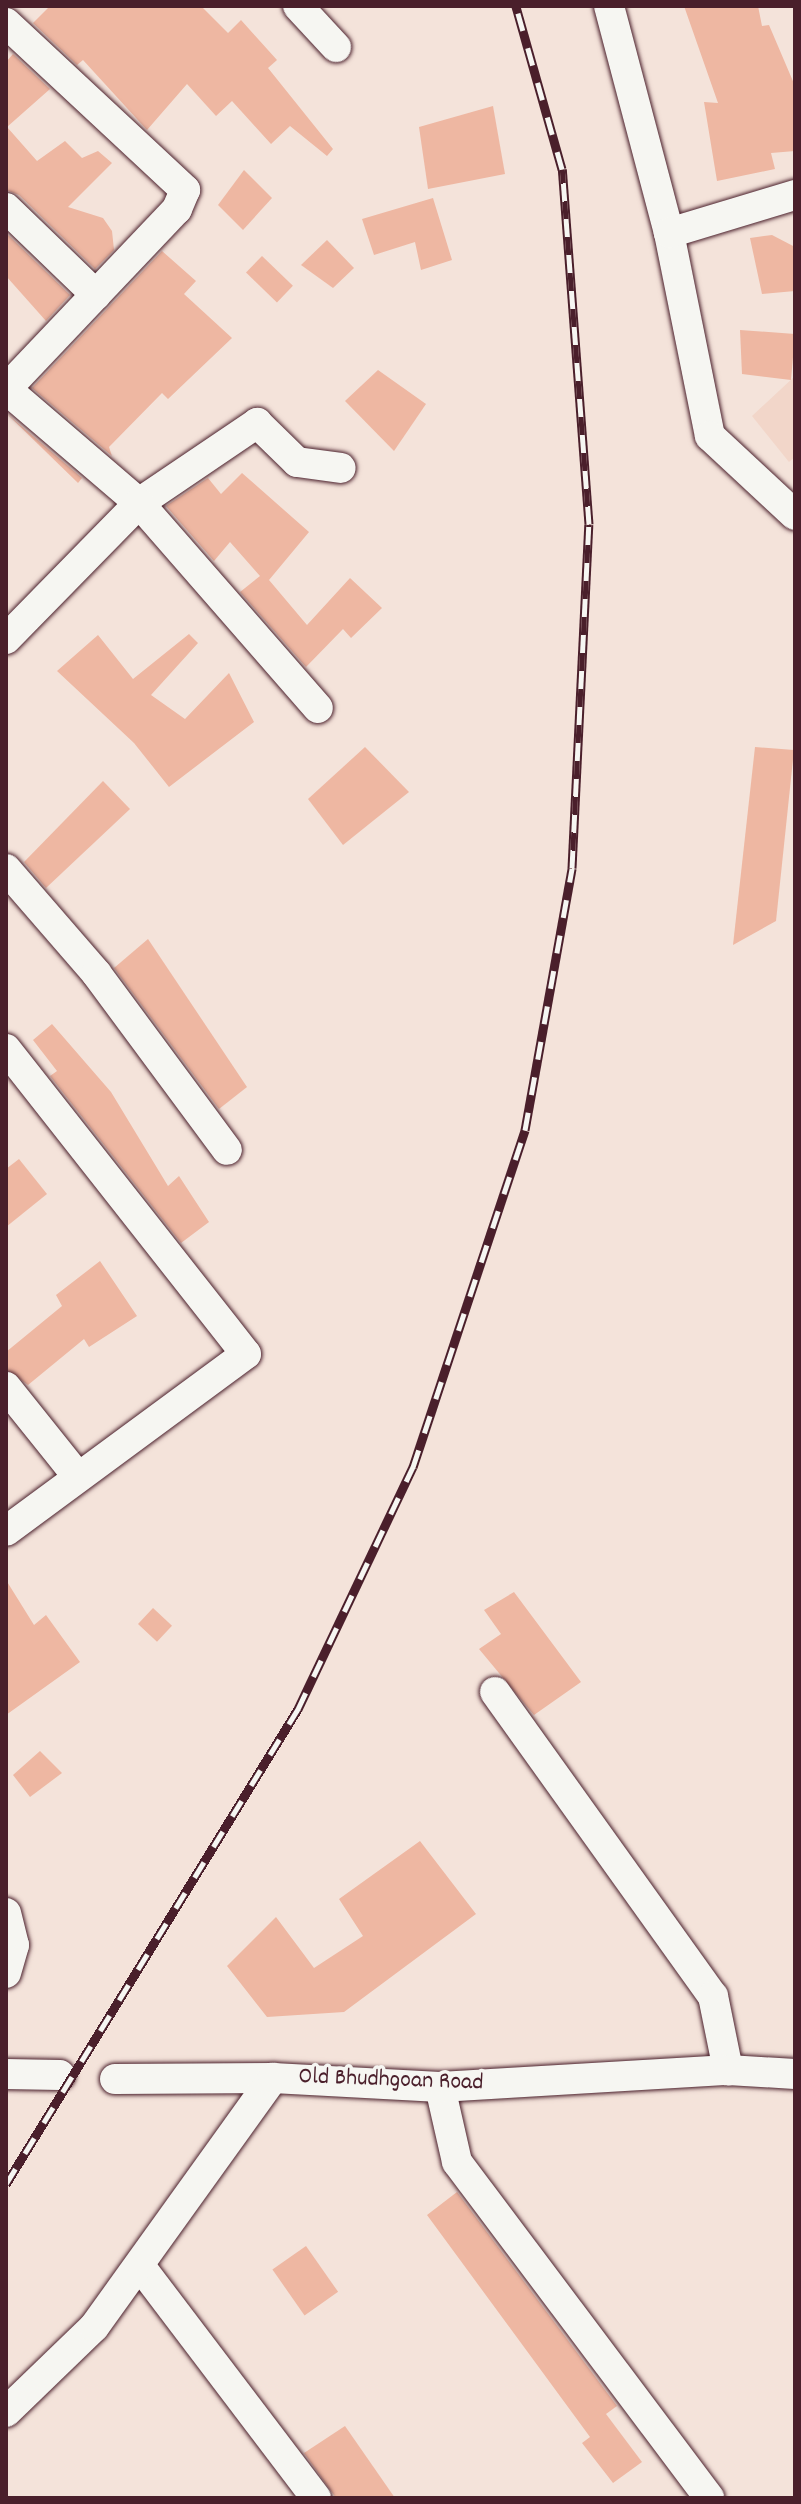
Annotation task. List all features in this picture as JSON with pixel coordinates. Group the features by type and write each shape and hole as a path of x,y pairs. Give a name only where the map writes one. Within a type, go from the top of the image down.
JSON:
{"street":[{"path":"298,6 336,47"},
{"path":"609,6 669,233 710,436 795,515"},
{"path":"6,25 185,190 177,209 6,389 139,503 318,708"},
{"path":"669,233 795,195"},
{"path":"6,208 96,295"},
{"path":"6,639 139,503 257,423 297,462 341,468"},
{"path":"6,869 96,973 227,1150"},
{"path":"6,1049 246,1354 6,1531"},
{"path":"6,1387 78,1477"},
{"path":"495,1692 713,1996 728,2070"},
{"path":"6,1913 14,1945 6,1973"},
{"name":"Old Bhudhgoan Road","path":"6,2412 74,2349 140,2266 273,2078 440,2087 728,2070 795,2074"},
{"path":"6,2074 60,2075"},
{"path":"115,2079 273,2078"},
{"path":"440,2087 457,2162 709,2498"},
{"path":"140,2266 316,2498"}],"shaded area":[{"path":"795,376 795,457 789,462 752,416"}],"building":[{"path":"50,6 201,6 228,33 241,20 277,60 268,68 333,149 327,156 290,126 271,144 232,101 216,116 187,84 147,130 83,60 77,65 33,23"},
{"path":"684,6 758,6 762,26 769,25 795,86 795,151 771,153 775,169 717,181 704,102 718,103"},
{"path":"13,54 50,89 7,127 37,161 65,141 82,158 98,151 112,163 68,207 103,218 112,231 114,250 95,269 19,195 6,190 6,62"},
{"path":"493,106 505,174 428,189 419,127"},
{"path":"244,170 272,198 243,230 218,205"},
{"path":"433,198 452,260 421,270 415,242 374,255 362,219"},
{"path":"6,233 70,295 46,321 6,276"},
{"path":"772,235 795,247 795,291 762,294 750,238"},
{"path":"327,240 354,268 333,288 301,265"},
{"path":"162,251 196,281 184,294 232,338 168,399 162,393 109,447 112,456 32,388"},
{"path":"262,256 293,286 277,302 246,273"},
{"path":"740,330 795,334 791,380 742,374"},
{"path":"378,370 426,404 394,451 345,401"},
{"path":"6,413 82,478 78,483"},
{"path":"242,473 309,532 269,580 307,625 350,578 382,608 351,638 343,629 306,667 240,592 260,576 230,542 214,561 166,506 208,478 221,494"},
{"path":"189,634 198,643 151,695 185,719 229,673 254,722 169,787 134,743 57,671 98,635 133,679"},
{"path":"365,747 409,792 343,845 308,799"},
{"path":"755,747 794,750 776,921 733,945"},
{"path":"103,781 130,809 46,888 24,862"},
{"path":"148,939 247,1087 219,1109 114,968"},
{"path":"52,1024 111,1092 168,1186 179,1176 209,1222 181,1243 50,1076 57,1071 33,1040"},
{"path":"19,1159 47,1194 6,1227 6,1169"},
{"path":"100,1261 137,1316 89,1347 84,1339 28,1385 6,1369 6,1352 62,1306 56,1295"},
{"path":"6,1580 34,1625 46,1615 80,1662 6,1715"},
{"path":"514,1592 581,1682 534,1715 479,1649 501,1634 484,1610"},
{"path":"153,1608 172,1626 157,1642 138,1624"},
{"path":"40,1751 62,1773 30,1797 13,1775"},
{"path":"420,1841 476,1914 344,2012 267,2017 227,1966 276,1917 314,1968 363,1936 339,1899"},
{"path":"457,2192 617,2406 606,2414 642,2462 613,2483 582,2443 590,2437 427,2215"},
{"path":"306,2246 338,2292 305,2315 272,2270"},
{"path":"345,2426 395,2498 336,2498 304,2453"}],"railway":[{"path":"6,2184 298,1709 413,1467 525,1130 572,868 589,524 562,169 516,6"}]}
